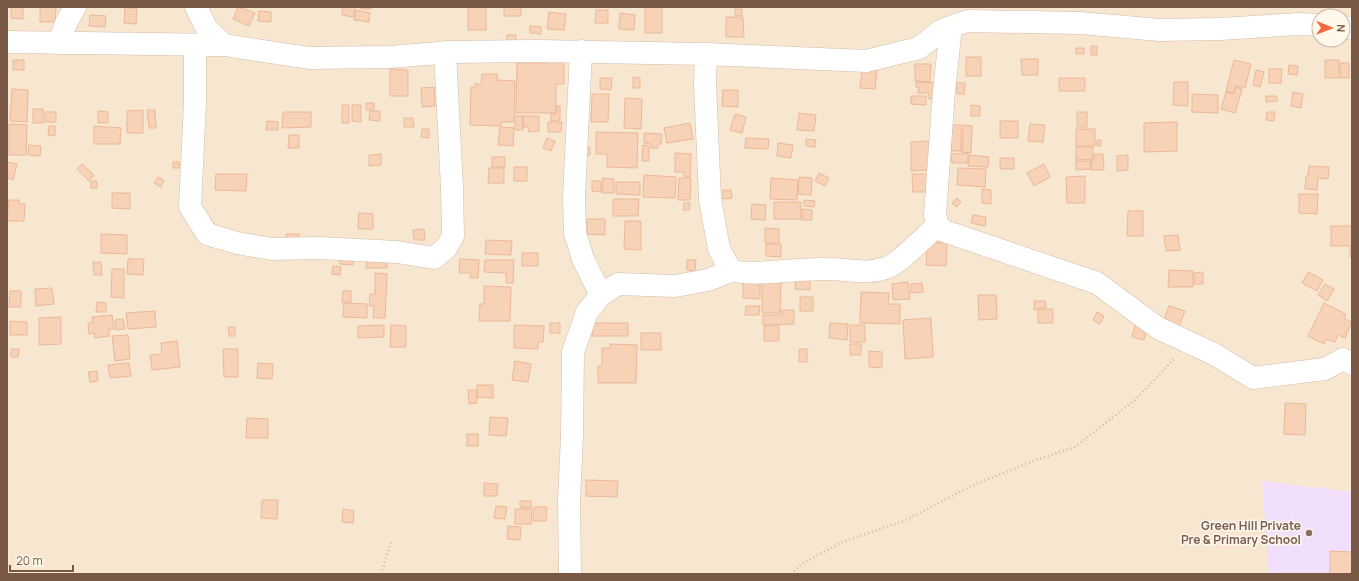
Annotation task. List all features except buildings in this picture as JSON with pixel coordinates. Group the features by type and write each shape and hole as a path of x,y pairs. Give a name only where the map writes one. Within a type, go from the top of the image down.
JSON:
{"street":[{"path":"59,43 66,24 76,7"},
{"path":"196,7 207,29 224,45"},
{"path":"7,42 224,45 309,58 389,57 445,52 581,52 706,54 866,61 918,48 942,30 967,21 1080,23 1160,30 1311,25"},
{"path":"951,27 944,91 935,215 938,225 944,231 1097,283 1158,328 1214,354 1253,378 1325,369 1343,359 1352,364"},
{"path":"195,45 196,102 190,207 207,234 236,243 272,249 318,248 397,252 434,258 446,248 453,236 445,52"},
{"path":"581,52 574,197 575,233 583,259 600,295"},
{"path":"706,54 705,84 710,199 719,249 731,270"},
{"path":"570,574 568,500 572,436 573,352 587,312 600,295 618,284 675,286 708,280 731,270 751,274 785,270 830,269 866,273 887,267 938,225"}],"path":[{"path":"791,574 802,564 840,543 906,520 971,486 1036,460 1075,447 1136,399 1188,342"},
{"path":"381,574 391,542"}],"shaded area":[{"path":"7,7 1352,7 1352,574 7,574"},
{"name":"Green Hill Private Pre & Primary School","path":"1262,481 1352,492 1352,574 1269,574"}],"place":[{"name":"Green Hill Private Pre & Primary School","path":"1309,533"}]}
